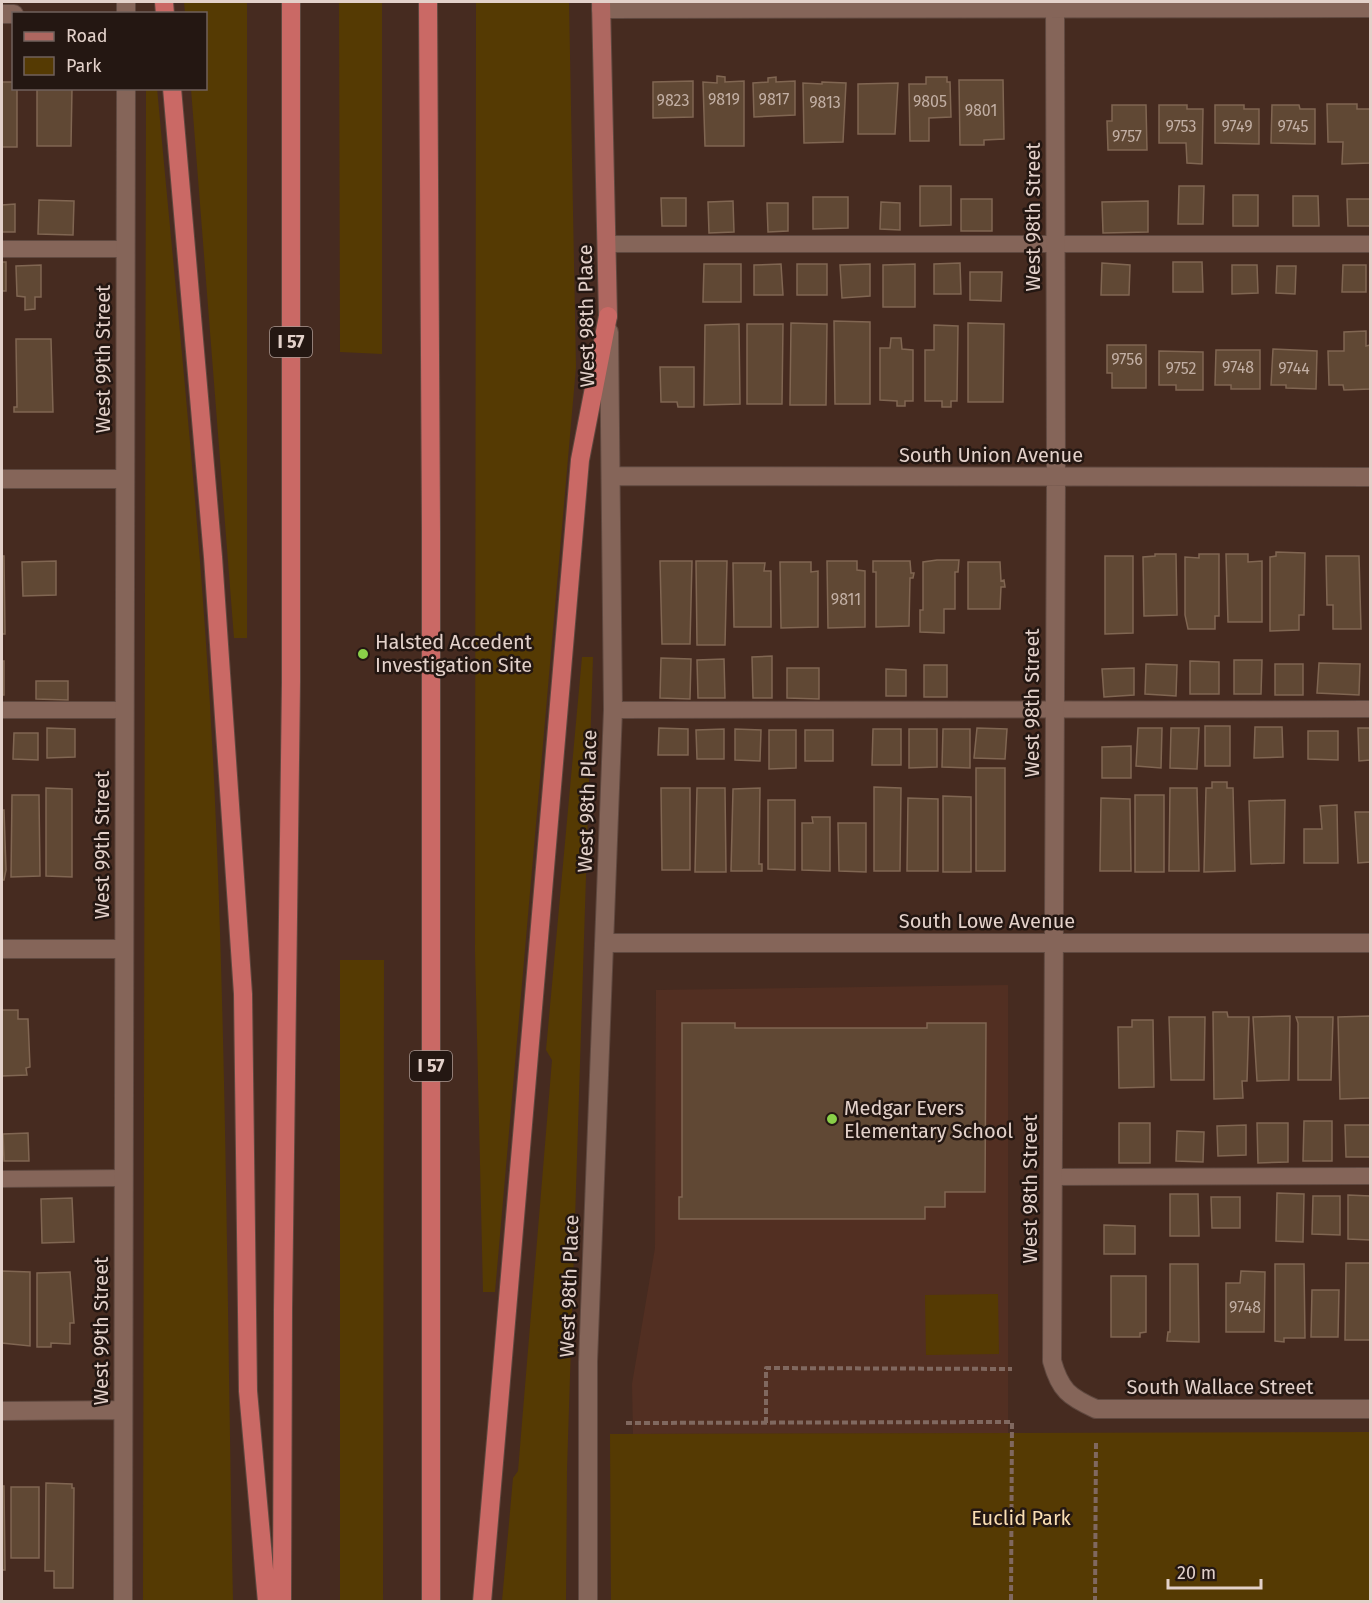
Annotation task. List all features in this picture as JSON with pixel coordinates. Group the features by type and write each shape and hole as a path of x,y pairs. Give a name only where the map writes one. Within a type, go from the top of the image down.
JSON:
{"highway":[{"name":"I 57","path":"282,1602 291,682 291,2"},
{"name":"I 57","path":"428,2 431,531 431,1602"},
{"path":"172,90 213,556 243,994 248,1391 267,1602"},
{"path":"482,1602 580,460 608,316"}],"main road":[{"name":"West 98th Place","path":"601,5 608,316"}],"street":[{"path":"601,5 1055,5 1371,9"},
{"name":"West 98th Street","path":"1055,5 1056,477 1052,1361 1058,1380 1072,1398"},
{"name":"West 99th Street","path":"123,1602 126,90"},
{"name":"West 98th Place","path":"588,1602 588,1362 613,710 612,476 608,316"},
{"name":"South Union Avenue","path":"612,476 1371,477"},
{"path":"2,479 125,478"},
{"name":"South Lowe Avenue","path":"604,943 1371,943"},
{"path":"2,949 124,949"},
{"name":"South Wallace Street","path":"1072,1398 1095,1409 1371,1409"},
{"path":"2,1411 123,1410"}],"lane":[{"path":"606,244 1371,244"},
{"path":"2,249 126,249"},
{"path":"613,710 1371,709"},
{"path":"2,710 125,710"},
{"path":"1052,1177 1371,1176"},
{"path":"2,1179 124,1178"}],"path":[{"path":"766,1423 766,1368 1012,1369"},
{"path":"626,1423 1012,1422 1011,1602"},
{"path":"1095,1602 1096,1442"}],"shaded area":[{"name":"Medgar Evers Elementary School","path":"1008,985 1008,1433 633,1434 632,1384 655,1248 656,990"}],"green space":[{"path":"184,2 247,2 247,638 234,638 191,90 207,90 207,12 185,12"},
{"path":"339,2 382,2 382,354 340,352"},
{"path":"476,2 569,2 576,367 495,1292 483,1292 475,952"},
{"path":"146,90 157,90 197,520 214,779 224,1087 233,1601 143,1601"},
{"path":"582,657 593,657 567,1470 566,1601 502,1601 513,1478 518,1471 552,1060 546,1050"},
{"path":"340,960 384,960 383,1601 340,1601"},
{"path":"998,1294 999,1354 926,1355 925,1295"},
{"name":"Euclid Park","path":"1370,1432 1370,1601 611,1601 610,1434"}],"building":[{"path":"717,76 725,77 725,82 744,81 744,146 705,146 703,82 717,83"},
{"path":"776,77 776,82 795,81 795,115 754,117 753,83 768,82 768,78"},
{"path":"926,77 947,77 947,82 950,82 951,117 929,118 929,141 910,141 909,84 926,84"},
{"path":"959,80 1003,80 1004,139 984,140 984,145 960,145"},
{"path":"693,81 693,117 653,118 653,82"},
{"path":"2,82 12,82 12,90 17,90 17,147 2,147"},
{"path":"822,82 846,83 843,142 804,143 803,83 822,84"},
{"path":"898,83 895,134 858,134 858,84"},
{"path":"37,90 72,90 71,146 37,146"},
{"path":"1327,104 1357,104 1357,109 1370,109 1370,163 1342,164 1343,142 1328,142"},
{"path":"1112,105 1146,105 1147,150 1108,150 1107,121 1112,121"},
{"path":"1159,105 1187,105 1187,109 1203,109 1202,164 1187,163 1186,143 1159,143"},
{"path":"1215,105 1244,105 1244,109 1259,109 1259,144 1215,143"},
{"path":"1272,105 1299,105 1300,109 1315,109 1315,144 1271,143"},
{"path":"920,186 951,186 951,225 920,226"},
{"path":"1179,186 1204,186 1203,224 1178,224"},
{"path":"1233,195 1258,195 1258,226 1233,226"},
{"path":"1293,196 1318,196 1319,226 1293,226"},
{"path":"813,197 848,197 848,228 813,229"},
{"path":"661,198 686,198 686,226 662,226"},
{"path":"961,199 992,199 992,231 961,231"},
{"path":"1347,199 1370,199 1370,226 1348,226"},
{"path":"39,200 74,201 73,235 38,234"},
{"path":"733,201 734,232 709,233 708,202"},
{"path":"1148,201 1148,232 1103,233 1102,202"},
{"path":"881,202 900,203 900,230 880,229"},
{"path":"767,203 788,203 788,231 768,232"},
{"path":"15,204 15,232 2,232 2,205"},
{"path":"2,262 6,262 6,291 2,291"},
{"path":"1173,262 1202,262 1203,292 1173,292"},
{"path":"960,263 961,294 934,294 934,264"},
{"path":"1102,263 1130,265 1129,295 1101,295"},
{"path":"704,264 741,264 741,302 703,302"},
{"path":"781,264 783,295 754,295 754,265"},
{"path":"797,264 827,264 827,295 797,295"},
{"path":"870,264 870,296 842,298 840,265"},
{"path":"915,264 915,307 883,307 883,265"},
{"path":"41,265 41,297 35,297 35,309 25,310 25,297 17,296 16,266"},
{"path":"1232,265 1257,265 1258,293 1232,294"},
{"path":"1343,265 1366,265 1366,292 1342,292"},
{"path":"1277,266 1296,266 1295,294 1276,293"},
{"path":"970,272 1002,272 1001,301 970,300"},
{"path":"834,321 870,322 870,404 835,404"},
{"path":"791,323 827,324 826,405 790,405"},
{"path":"968,323 1004,324 1003,402 968,402"},
{"path":"739,324 740,404 704,405 705,325"},
{"path":"747,324 783,324 782,404 747,404"},
{"path":"934,325 958,326 957,401 951,401 951,407 942,407 942,401 925,401 925,350 934,350"},
{"path":"1366,331 1366,346 1370,345 1370,389 1344,390 1343,385 1329,385 1328,351 1344,351 1344,332"},
{"path":"891,338 901,338 902,349 913,350 913,401 905,401 905,406 897,406 897,401 880,400 880,348 890,348"},
{"path":"16,339 51,339 53,412 14,412 14,407 17,407"},
{"path":"1107,345 1146,345 1146,388 1112,388 1112,373 1107,373"},
{"path":"1273,349 1317,351 1316,389 1271,385"},
{"path":"1216,350 1260,350 1260,389 1231,389 1231,385 1215,385"},
{"path":"1159,351 1203,352 1203,390 1176,390 1176,385 1159,385"},
{"path":"660,367 694,367 694,407 678,407 677,402 661,402"},
{"path":"1276,552 1305,553 1304,615 1299,615 1299,630 1270,631 1270,557 1276,556"},
{"path":"1155,554 1176,554 1177,615 1144,616 1143,557 1155,556"},
{"path":"1199,554 1219,554 1219,616 1215,616 1215,629 1188,629 1185,615 1185,557 1199,558"},
{"path":"1226,554 1248,554 1248,562 1262,561 1262,622 1228,622"},
{"path":"2,556 4,556 5,634 2,634"},
{"path":"1105,556 1133,556 1133,633 1105,634"},
{"path":"1326,556 1359,556 1361,629 1333,629 1333,605 1327,605"},
{"path":"959,560 958,572 955,572 955,609 944,609 944,633 920,632 920,610 923,610 923,562"},
{"path":"56,561 56,595 23,596 22,562"},
{"path":"660,561 692,561 690,644 662,644"},
{"path":"696,561 727,561 725,645 697,645"},
{"path":"827,561 857,561 857,570 865,571 865,627 828,628"},
{"path":"873,561 910,561 911,573 914,573 913,578 910,578 909,626 876,627 876,572 873,572"},
{"path":"780,562 811,562 811,572 818,571 818,627 781,628"},
{"path":"968,562 1000,562 1001,581 1004,580 1005,587 1001,587 1000,609 968,609"},
{"path":"733,563 765,563 764,571 771,571 771,627 734,627"},
{"path":"772,656 772,698 753,698 752,657"},
{"path":"661,658 691,659 690,699 660,698"},
{"path":"724,659 725,698 698,698 697,660"},
{"path":"1234,660 1262,660 1261,694 1234,694"},
{"path":"2,661 4,661 4,695 2,695"},
{"path":"1190,661 1219,662 1219,694 1190,694"},
{"path":"1319,663 1360,664 1359,695 1317,693"},
{"path":"1146,664 1177,665 1176,696 1145,694"},
{"path":"1275,664 1303,664 1303,695 1275,695"},
{"path":"924,665 947,665 947,697 924,697"},
{"path":"787,668 819,668 819,699 787,698"},
{"path":"1134,668 1134,695 1104,697 1102,669"},
{"path":"886,669 906,670 906,696 886,696"},
{"path":"36,681 68,681 68,700 36,699"},
{"path":"1205,726 1230,726 1230,766 1205,766"},
{"path":"1255,727 1282,727 1283,757 1254,758"},
{"path":"47,728 75,729 75,757 47,758"},
{"path":"659,728 688,729 688,755 658,755"},
{"path":"977,728 1007,729 1005,759 974,758"},
{"path":"1138,728 1162,728 1161,768 1136,766"},
{"path":"1171,728 1199,728 1197,769 1170,768"},
{"path":"1358,728 1370,728 1370,760 1359,761"},
{"path":"724,729 724,759 697,759 696,730"},
{"path":"735,729 761,730 760,761 735,760"},
{"path":"873,729 901,729 901,765 872,765"},
{"path":"909,729 937,729 937,767 909,768"},
{"path":"943,729 970,729 970,768 942,767"},
{"path":"769,730 796,730 796,768 769,769"},
{"path":"805,730 833,730 833,761 805,761"},
{"path":"1308,731 1338,731 1338,760 1308,759"},
{"path":"14,733 38,733 38,760 13,759"},
{"path":"1131,746 1131,778 1102,778 1102,747"},
{"path":"976,768 1005,768 1005,871 976,871"},
{"path":"1212,782 1227,782 1227,788 1233,788 1235,871 1204,872 1206,788 1212,788"},
{"path":"874,787 901,788 900,871 874,871"},
{"path":"46,788 72,789 72,877 46,876"},
{"path":"661,788 690,788 690,870 662,870"},
{"path":"697,788 725,788 726,872 695,872"},
{"path":"760,788 759,864 762,864 762,871 731,871 733,789"},
{"path":"1170,788 1197,788 1199,871 1169,871"},
{"path":"12,795 39,795 40,876 11,877"},
{"path":"1135,795 1164,795 1164,872 1135,872"},
{"path":"943,796 971,797 971,872 943,872"},
{"path":"908,798 938,799 938,871 907,871"},
{"path":"1101,798 1130,799 1131,871 1100,871"},
{"path":"768,800 795,800 795,870 768,869"},
{"path":"1285,800 1284,863 1251,864 1249,801"},
{"path":"1337,805 1338,863 1304,863 1304,829 1322,829 1320,806"},
{"path":"2,810 4,810 6,870 4,880 2,880"},
{"path":"1355,812 1370,812 1370,862 1358,863"},
{"path":"812,817 830,817 830,871 802,870 802,823 813,823"},
{"path":"838,823 866,823 866,872 839,871"},
{"path":"2,1010 18,1010 18,1019 28,1019 30,1067 26,1068 27,1075 2,1076"},
{"path":"1213,1012 1227,1012 1228,1017 1249,1017 1247,1081 1242,1081 1243,1098 1214,1099"},
{"path":"1290,1016 1289,1080 1257,1081 1253,1017"},
{"path":"1370,1016 1370,1098 1340,1099 1338,1017"},
{"path":"1169,1017 1205,1017 1204,1080 1171,1080"},
{"path":"1296,1017 1333,1017 1331,1080 1298,1080 1298,1023"},
{"path":"1132,1020 1153,1020 1154,1087 1119,1088 1118,1027 1132,1027"},
{"path":"682,1023 735,1023 735,1028 927,1028 927,1023 986,1023 985,1192 945,1192 945,1207 925,1207 925,1219 679,1219 679,1197 682,1197"},
{"path":"1304,1121 1332,1121 1332,1161 1303,1161"},
{"path":"1119,1123 1150,1123 1150,1163 1119,1163"},
{"path":"1257,1123 1288,1123 1288,1162 1258,1163"},
{"path":"1246,1125 1246,1155 1218,1156 1217,1126"},
{"path":"1345,1125 1370,1125 1370,1157 1346,1157"},
{"path":"1177,1131 1204,1132 1203,1162 1176,1161"},
{"path":"28,1133 29,1161 4,1161 3,1134"},
{"path":"1277,1193 1304,1194 1303,1242 1276,1241"},
{"path":"1170,1194 1198,1194 1199,1236 1170,1236"},
{"path":"1348,1195 1370,1196 1370,1240 1348,1239"},
{"path":"1313,1196 1340,1196 1340,1235 1312,1234"},
{"path":"1211,1197 1240,1197 1240,1228 1212,1228"},
{"path":"72,1198 74,1242 42,1243 41,1199"},
{"path":"1104,1225 1135,1226 1135,1254 1104,1254"},
{"path":"1346,1263 1370,1263 1370,1340 1345,1340"},
{"path":"1170,1264 1198,1264 1199,1342 1167,1341 1168,1332 1170,1332"},
{"path":"1275,1264 1304,1264 1305,1338 1284,1338 1284,1342 1275,1341"},
{"path":"2,1271 30,1272 30,1346 2,1343"},
{"path":"1241,1271 1265,1272 1264,1332 1226,1332 1226,1283 1240,1283"},
{"path":"70,1272 74,1323 70,1323 70,1344 51,1343 51,1347 37,1347 37,1273"},
{"path":"1111,1276 1146,1276 1146,1332 1140,1333 1140,1337 1111,1337"},
{"path":"1312,1290 1339,1290 1338,1337 1311,1337"},
{"path":"46,1483 72,1484 74,1488 73,1588 54,1588 54,1571 45,1571"},
{"path":"2,1486 4,1486 5,1570 2,1570"},
{"path":"11,1487 39,1487 39,1558 11,1558"}],"place":[{"name":"Halsted Accedent Investigation Site","path":"363,654"},
{"name":"Medgar Evers Elementary School","path":"832,1119"}]}
